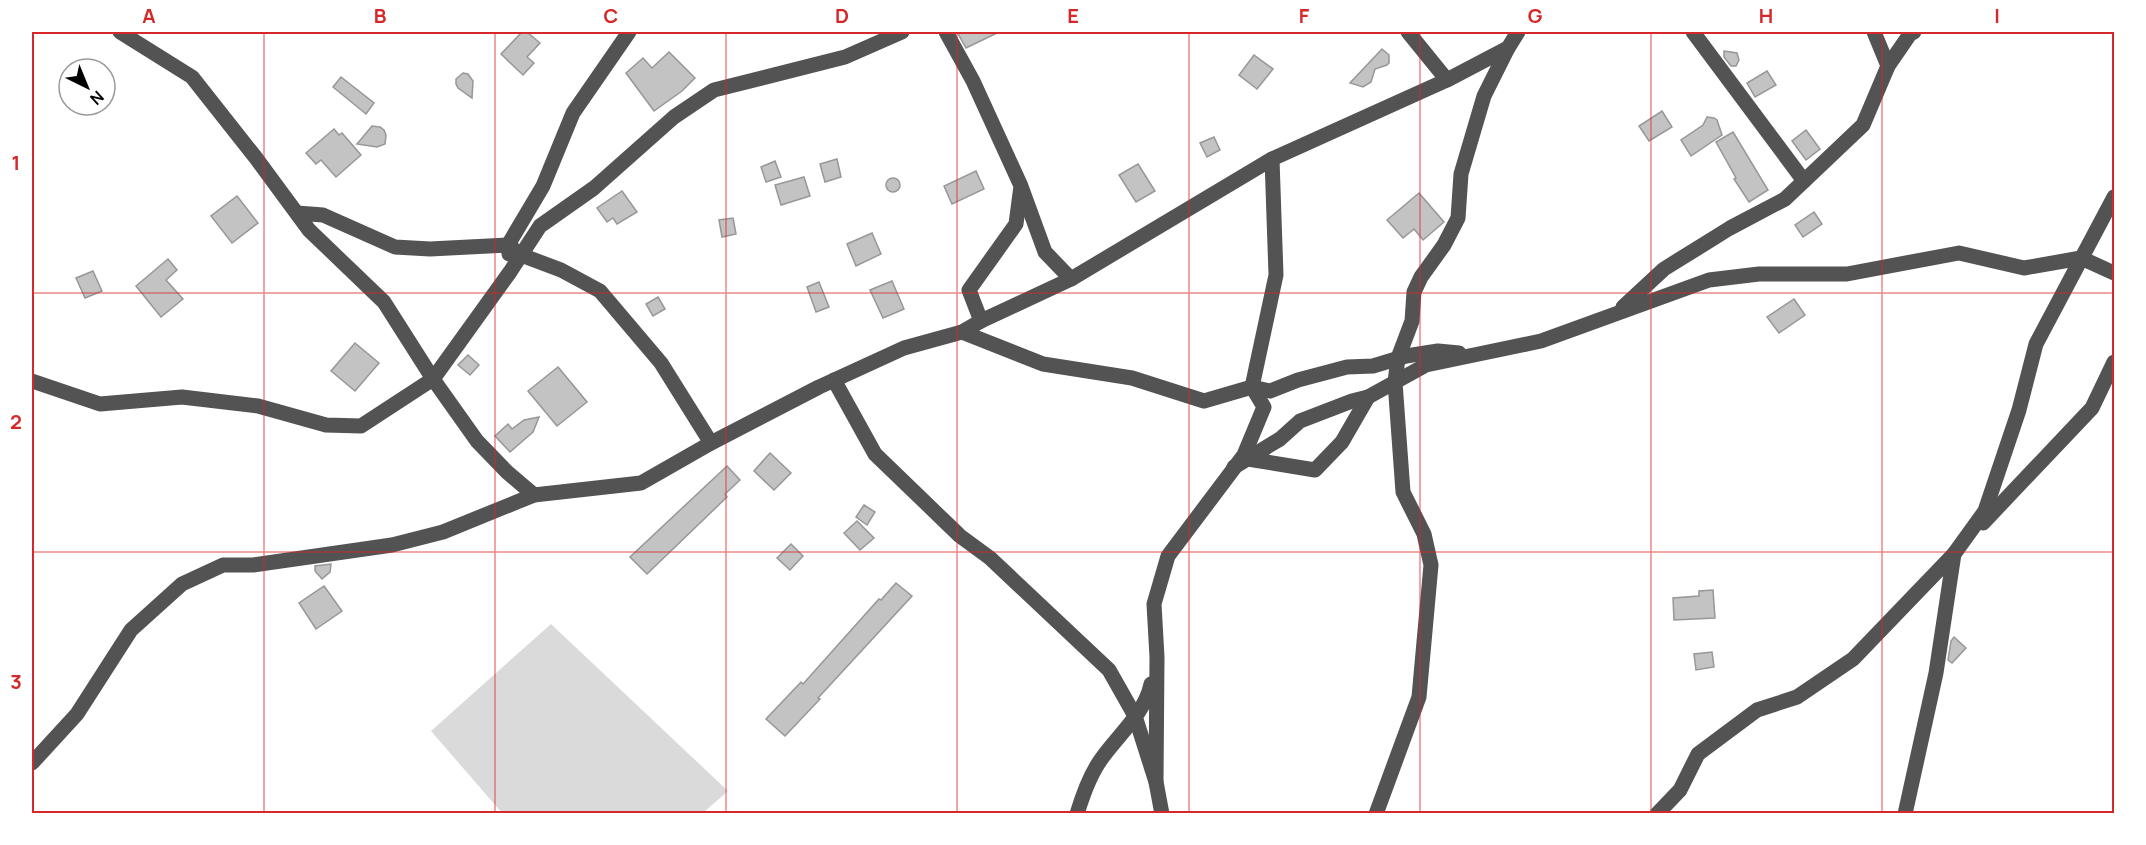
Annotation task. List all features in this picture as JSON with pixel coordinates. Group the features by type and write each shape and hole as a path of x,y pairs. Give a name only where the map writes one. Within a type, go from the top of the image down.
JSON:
{"street":[{"path":"120,32 192,77 309,230 384,302 433,379 477,441 507,472 534,495"},
{"path":"510,272 508,244 543,186 573,113 629,32"},
{"path":"32,381 100,404 182,397 258,406 326,425 361,426 433,379 540,226 594,188 674,117 714,90 845,57 902,32"},
{"path":"946,32 973,81 1021,186 1045,252 1071,279"},
{"path":"1408,32 1447,80"},
{"path":"1376,813 1419,697 1431,565 1424,534 1403,492 1395,382 1398,358 1412,321 1414,292 1458,218 1461,174 1484,96 1518,32"},
{"path":"1693,32 1804,181"},
{"path":"1874,32 1888,66"},
{"path":"1619,312 1664,269 1730,228 1785,199 1804,181 1863,125 1888,66 1910,34 1914,32"},
{"path":"32,763 77,714 131,630 182,585 223,566 253,565 392,545 443,532 534,495 641,483 711,443 834,380 904,348 962,332 1071,279 1272,159 1447,80 1508,48"},
{"path":"1156,782 1157,657 1154,604 1168,556 1241,463 1264,407 1252,387 1276,275 1272,159"},
{"path":"981,321 969,290 1016,224 1021,186"},
{"path":"1905,813 1936,673 1954,554 1985,511 2019,410 2036,344 2080,258 2115,197"},
{"path":"297,213 324,215 395,247 430,249 508,244 521,255 561,270 600,291 662,363 711,443"},
{"path":"1241,463 1280,440 1300,421 1352,400 1368,397 1426,365 1541,341 1709,280 1759,274 1847,274 1959,253 2024,268 2080,258 2115,273"},
{"path":"962,332 1043,364 1132,378 1204,401 1252,387 1270,391 1298,380 1347,367 1373,366 1398,358 1438,351 1477,354"},
{"path":"1657,813 1680,790 1698,754 1757,710 1797,697 1853,659 2092,408 2115,362"},
{"path":"834,380 875,454 960,536 990,558 1109,670 1135,716 1156,782 1162,813"},
{"path":"1241,463 1315,470 1342,442 1368,397"},
{"path":"1077,813 1084,790 1100,760 1147,701 1157,657"}],"shaded area":[{"path":"551,624 728,791 703,813 502,813 431,731"}],"building":[{"path":"522,32 527,32 540,43 527,57 534,63 523,75 501,54"},
{"path":"957,32 999,32 966,48"},
{"path":"1382,49 1389,55 1389,63 1375,69 1371,82 1363,87 1350,83"},
{"path":"1724,51 1737,53 1739,60 1736,66 1731,66 1724,57"},
{"path":"669,52 695,78 682,91 654,111 626,73 643,58 652,68"},
{"path":"1254,55 1273,69 1257,89 1239,75"},
{"path":"1767,71 1776,85 1755,97 1747,83"},
{"path":"463,73 468,74 473,81 472,98 456,84 456,79"},
{"path":"341,77 374,103 366,114 333,87"},
{"path":"1662,111 1672,127 1649,141 1639,126"},
{"path":"1707,117 1717,120 1722,135 1691,156 1681,140 1703,125"},
{"path":"372,126 384,130 385,144 377,147 357,144"},
{"path":"334,129 339,135 342,133 361,155 336,177 321,160 316,164 306,153"},
{"path":"1806,130 1820,149 1806,160 1792,141"},
{"path":"1733,132 1768,190 1749,202 1734,179 1736,178 1716,142"},
{"path":"1214,137 1220,150 1207,157 1200,143"},
{"path":"837,159 841,177 825,182 820,164"},
{"path":"775,161 781,177 766,182 761,167"},
{"path":"1138,164 1155,191 1136,202 1119,175"},
{"path":"976,171 984,189 952,204 944,186"},
{"path":"804,177 810,196 781,205 775,185"},
{"path":"890,178 896,178 900,185 896,192 890,192 886,188 886,182"},
{"path":"622,191 637,212 617,224 613,218 607,222 597,208"},
{"path":"1419,193 1444,222 1423,240 1414,229 1403,238 1387,220"},
{"path":"237,196 258,223 232,243 211,216"},
{"path":"1814,212 1822,224 1803,237 1795,225"},
{"path":"733,218 736,234 722,237 719,220"},
{"path":"872,233 881,254 856,266 847,244"},
{"path":"168,259 177,270 166,280 183,299 161,317 136,286"},
{"path":"93,271 102,291 85,298 76,278"},
{"path":"892,281 904,309 883,318 870,290"},
{"path":"819,282 829,307 816,312 807,287"},
{"path":"658,297 665,309 653,316 646,304"},
{"path":"1794,299 1805,315 1779,333 1767,317"},
{"path":"355,343 379,363 355,391 331,371"},
{"path":"468,355 479,365 470,375 458,365"},
{"path":"558,367 587,402 557,426 528,391"},
{"path":"539,417 533,432 510,452 495,436 508,424 512,429 524,420"},
{"path":"770,453 791,473 774,490 754,471"},
{"path":"727,466 740,480 725,494 727,497 647,574 630,557"},
{"path":"864,505 875,512 867,525 856,517"},
{"path":"857,521 874,538 860,550 844,533"},
{"path":"791,544 803,556 790,570 777,558"},
{"path":"331,564 330,572 322,579 315,571 315,566"},
{"path":"896,583 912,596 785,736 766,719 801,682 803,684"},
{"path":"324,586 342,611 316,629 299,603"},
{"path":"1713,590 1715,618 1674,620 1673,598 1699,596 1699,591"},
{"path":"1954,637 1966,648 1952,663 1948,660 1951,641"},
{"path":"1712,652 1714,667 1696,670 1694,654"}]}
